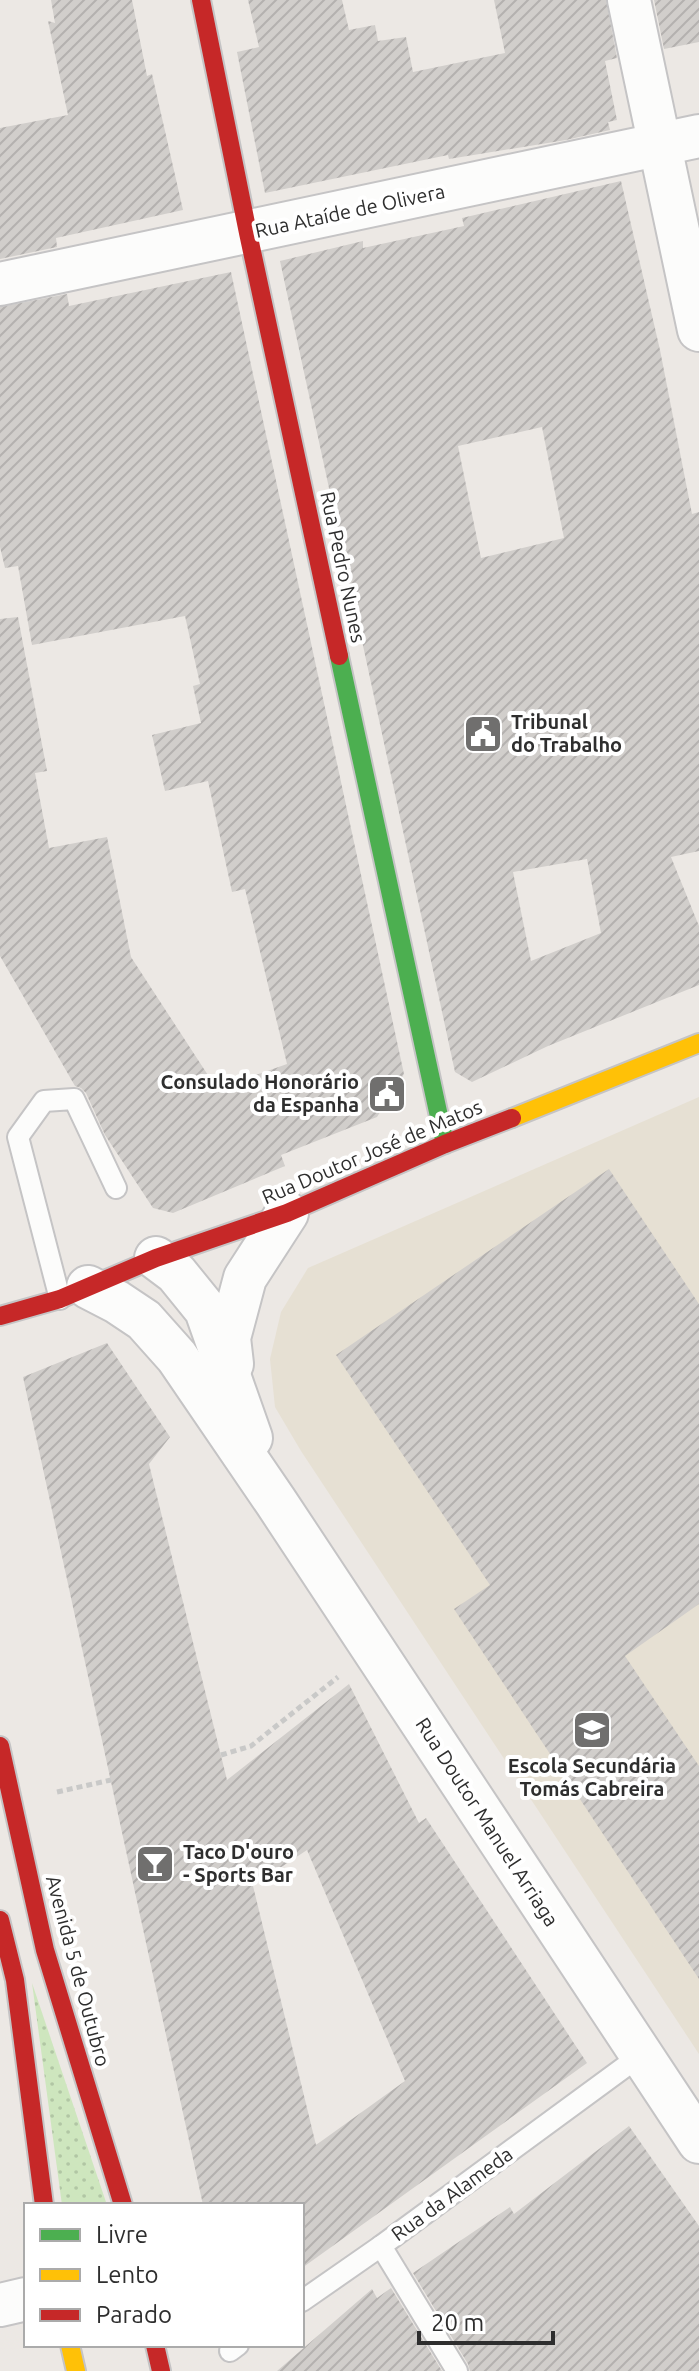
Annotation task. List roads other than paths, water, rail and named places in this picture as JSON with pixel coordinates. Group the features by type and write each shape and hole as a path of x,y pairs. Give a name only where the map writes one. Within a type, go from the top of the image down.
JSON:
{"street":[{"name":"Rua Pedro Nunes","path":"201,0 248,233 445,1144"},
{"path":"629,0 699,330"},
{"name":"Rua Ataíde de Olivera","path":"0,284 699,136"},
{"name":"Rua Doutor José de Matos","path":"0,1316 74,1293 149,1261 287,1213 445,1144 699,1043"},
{"name":"Rua Doutor Manuel Arriaga","path":"236,1397 229,1338 245,1278 287,1213"},
{"name":"Rua Doutor Manuel Arriaga","path":"177,1357 148,1296 149,1261 176,1273 206,1310 276,1502"},
{"name":"Rua Doutor José de Matos","path":"25,1329 74,1293"},
{"name":"Rua Doutor Manuel Arriaga","path":"74,1293 117,1302 144,1320 177,1357 699,2142"},
{"name":"Avenida 5 de Outubro","path":"0,1746 45,1950 122,2203"},
{"path":"0,1920 15,1980 44,2203"},
{"path":"0,2305 24,2299"},
{"path":"70,2347 76,2371"},
{"path":"155,2347 161,2371"}],"lane":[{"path":"74,1293 18,1137 44,1101 74,1099 116,1188"},
{"name":"Rua da Alameda","path":"457,2371 381,2246 641,2055"},
{"path":"304,2300 381,2246"}],"place":[{"name":"Tribunal do Trabalho","path":"483,734"},
{"name":"Consulado Honorário da Espanha","path":"387,1094"},
{"name":"Escola Secundária Tomás Cabreira","path":"592,1730"},
{"name":"Taco D'ouro - Sports Bar","path":"155,1864"}]}
